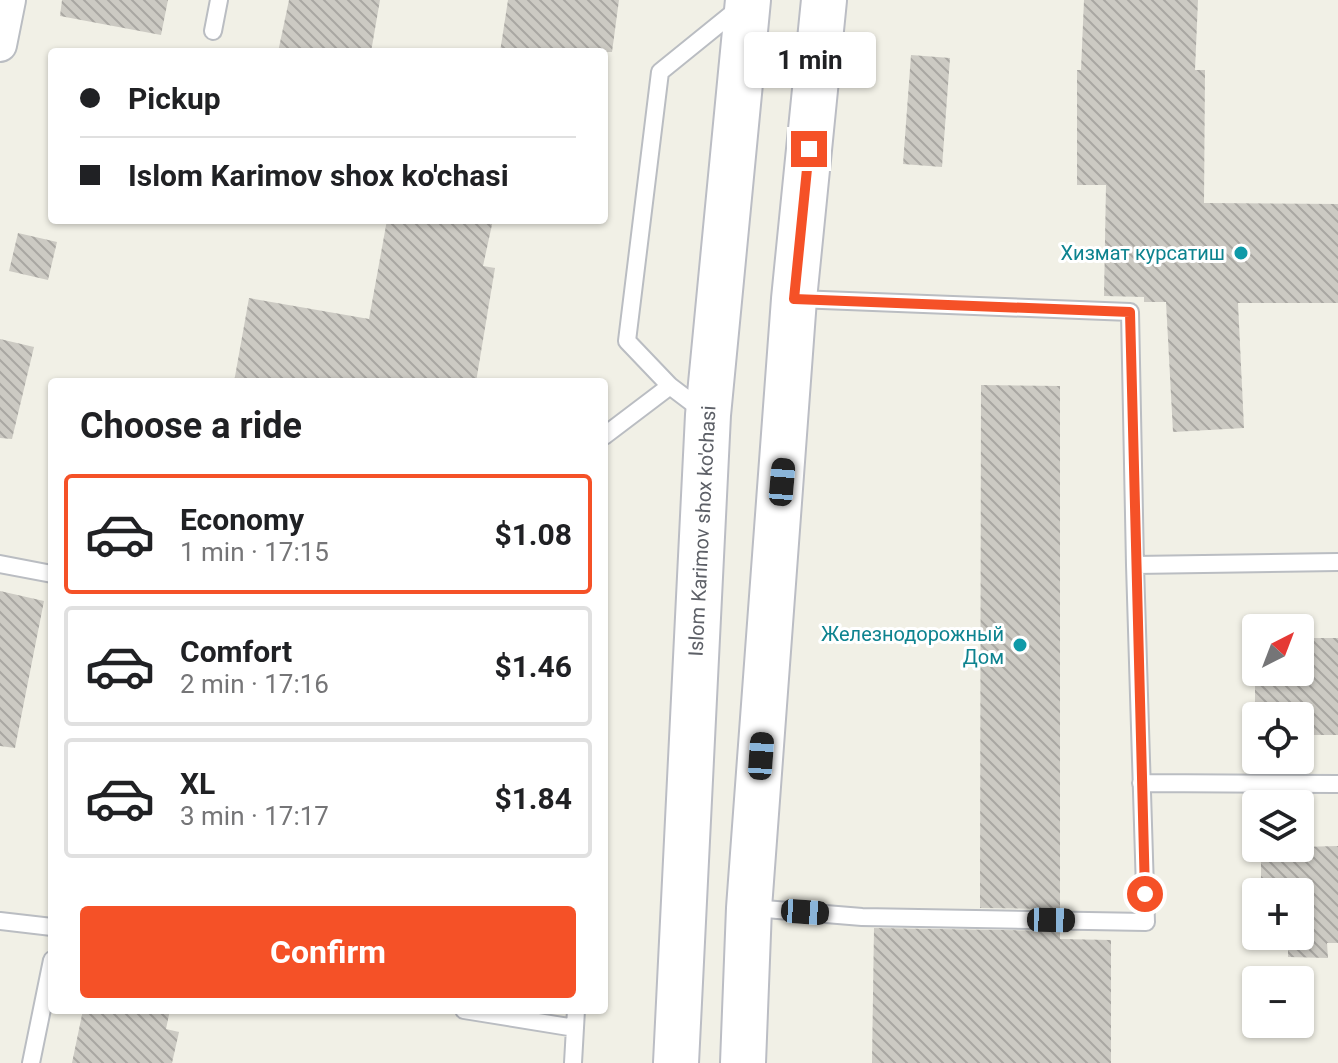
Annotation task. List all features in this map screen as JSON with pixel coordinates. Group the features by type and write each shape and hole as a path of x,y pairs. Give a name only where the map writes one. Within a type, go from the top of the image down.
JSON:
{"main road":[{"name":"Islom Karimov shox ko'chasi","path":"676,1063 708,415 748,0"},
{"path":"743,1063 749,908 794,299 824,0"}],"lane":[{"path":"213,31 219,0"},
{"path":"708,415 670,386 627,341 660,72 748,0"},
{"path":"749,908 862,917 1146,922 1130,312 794,299"},
{"path":"608,433 670,386"},
{"path":"1135,565 1338,562"},
{"path":"0,564 48,573"},
{"path":"1141,783 1338,784"},
{"path":"0,921 48,927"},
{"path":"31,1063 48,980"},
{"path":"489,1014 575,1028"},
{"path":"573,1063 576,1014"}],"building":[{"path":"62,0 168,0 161,35 60,16"},
{"path":"289,0 380,0 372,48 279,48"},
{"path":"508,0 619,0 612,52 608,52 608,48 501,48"},
{"path":"1084,0 1198,0 1195,70 1205,70 1204,203 1338,204 1338,303 1238,303 1244,428 1173,432 1166,302 1144,302 1144,297 1104,296 1106,185 1077,185 1077,70 1081,70"},
{"path":"911,55 950,58 942,167 903,164"},
{"path":"386,224 492,224 483,266 495,268 477,378 235,378 249,298 369,319"},
{"path":"18,233 57,242 48,280 9,271"},
{"path":"0,339 34,347 12,439 0,438"},
{"name":"Железнодорожный Дом","path":"981,385 1060,386 1060,909 980,908"},
{"path":"0,591 44,601 15,748 0,746"},
{"path":"1314,638 1338,638 1338,735 1314,735 1314,702 1255,702 1255,686 1314,686"},
{"path":"1338,846 1338,943 1327,943 1328,958 1288,957 1288,950 1314,950 1314,878 1261,878 1261,862 1314,862 1314,847"},
{"path":"874,928 1060,931 1060,939 1111,940 1111,1063 872,1063"},
{"path":"82,1014 169,1014 166,1029 179,1032 172,1063 72,1063"}],"place":[{"name":"Хизмат курсатиш","path":"1241,253"},
{"name":"Железнодорожный Дом","path":"1020,645"}],"route":[{"path":"809,149 794,299 1130,312 1145,894"}]}
